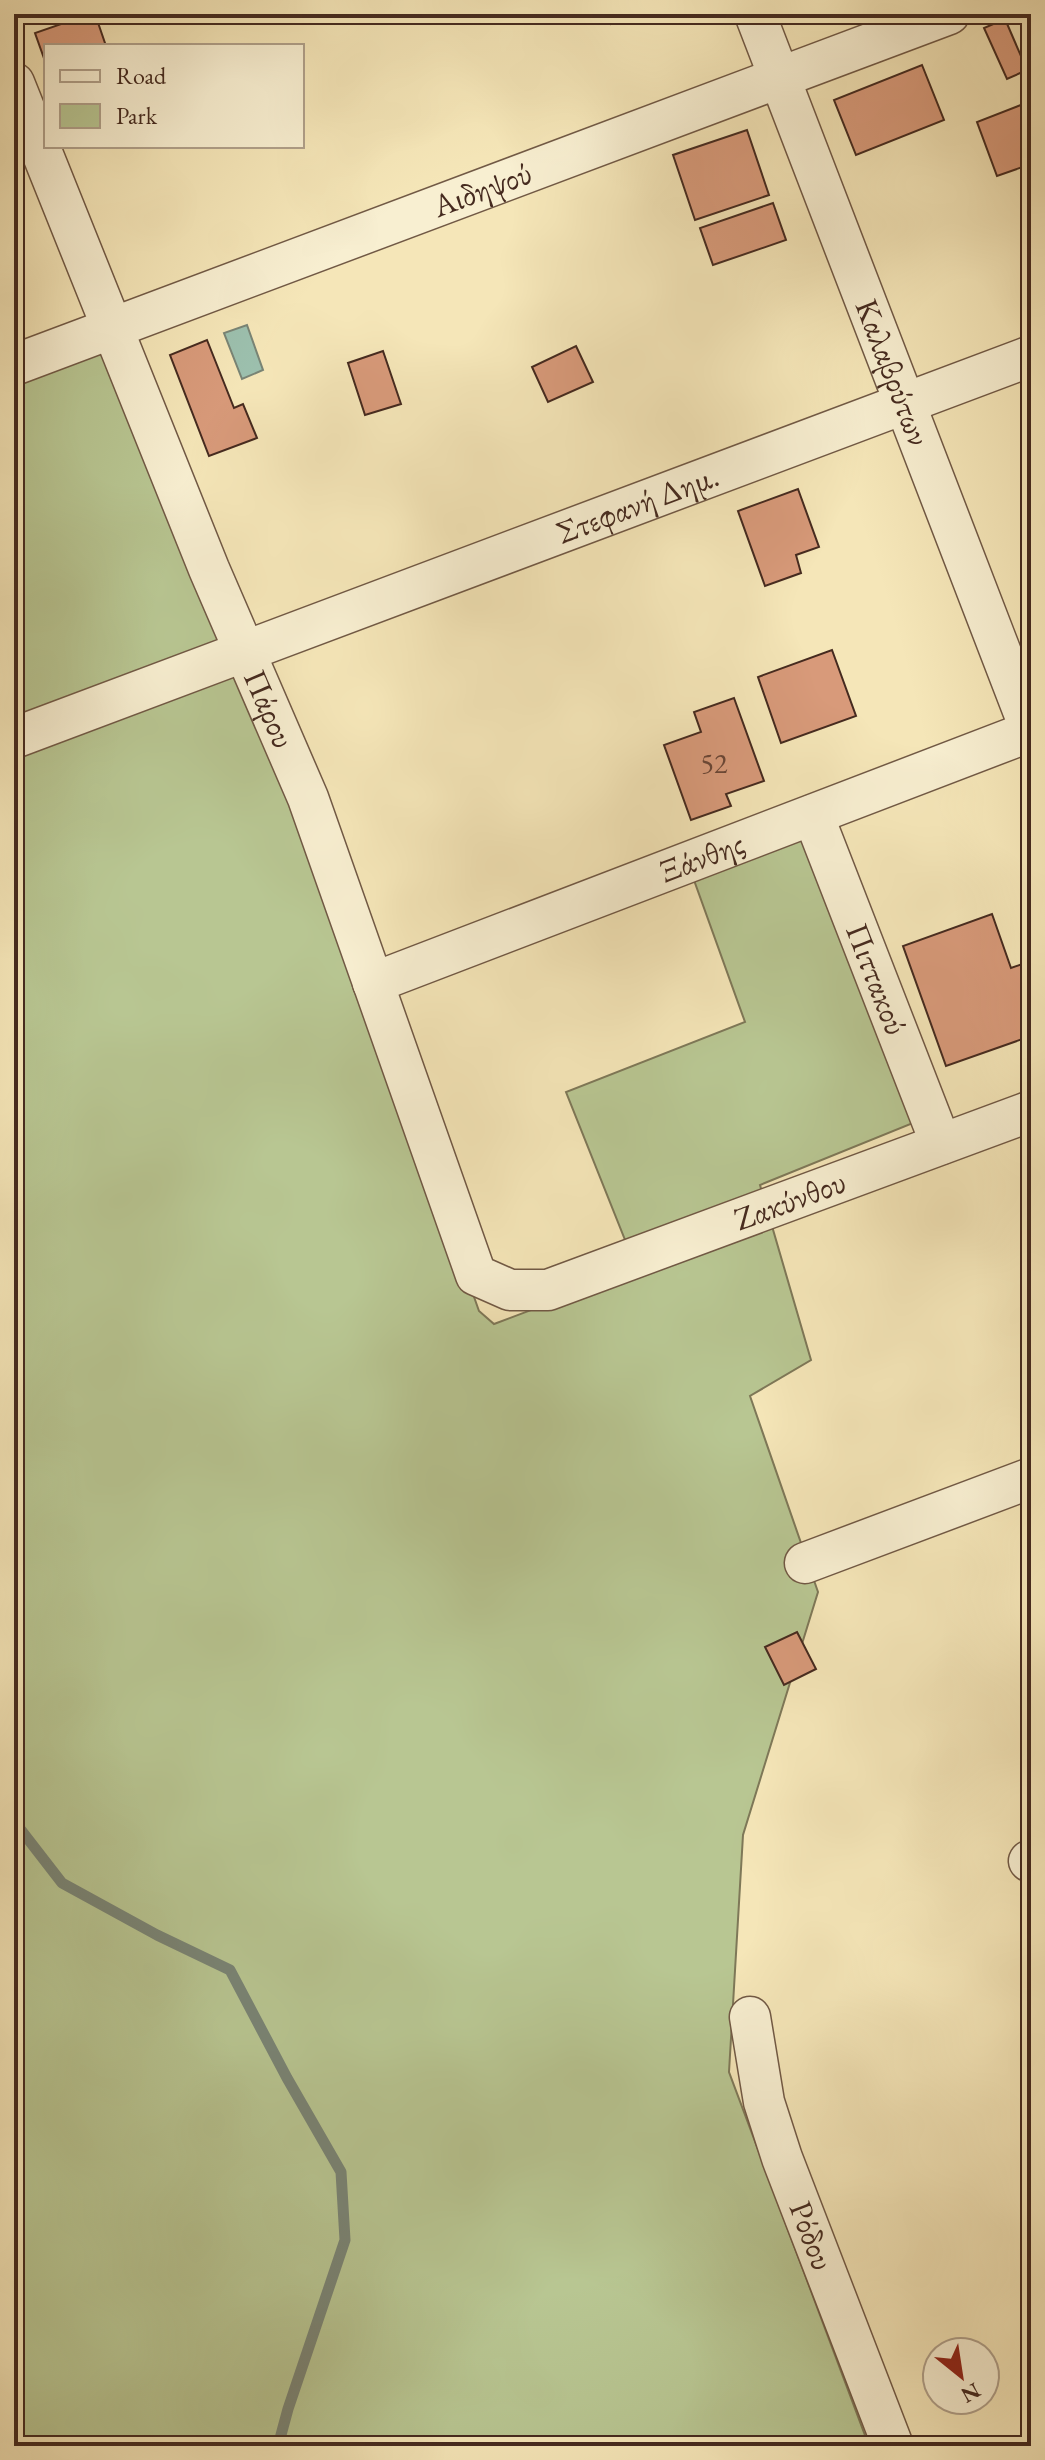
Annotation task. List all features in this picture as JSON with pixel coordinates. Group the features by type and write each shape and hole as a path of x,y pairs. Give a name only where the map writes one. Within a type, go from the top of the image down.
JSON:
{"street":[{"name":"Καλαβρύτων","path":"755,14 1031,731"},
{"name":"Αιδηψού","path":"14,365 949,14"},
{"name":"Πάρου","path":"14,83 243,650 308,798 476,1275 510,1290 548,1290"},
{"name":"Στεφανή Δημ.","path":"14,738 1031,356"},
{"name":"Ξάνθης","path":"373,983 1031,731"},
{"name":"Πιττακού","path":"813,815 941,1144"},
{"name":"Ζακύνθου","path":"548,1290 1031,1111"},
{"path":"805,1563 1031,1478"},
{"name":"Ρόδου","path":"750,2017 764,2102 782,2158 893,2446"}],"green space":[{"path":"102,350 305,818 479,1311 494,1324 637,1270 566,1092 745,1022 690,869 802,823 918,1121 760,1185 811,1360 750,1396 818,1592 743,1835 729,2072 869,2446 14,2446 14,384"}],"shaded area":[{"path":"247,325 263,370 242,379 224,333"}],"building":[{"path":"95,14 105,44 44,44 44,58 35,33"},
{"path":"607,14 636,14 611,24"},
{"path":"1005,19 1027,70 1007,79 984,28"},
{"path":"922,65 944,120 856,155 834,100"},
{"path":"1031,101 1031,164 997,176 977,122"},
{"path":"747,130 769,195 695,220 673,155"},
{"path":"773,203 786,240 713,265 700,228"},
{"path":"207,340 234,408 243,404 257,438 209,456 170,355"},
{"path":"576,346 593,382 548,402 532,367"},
{"path":"383,351 401,404 365,415 348,363"},
{"path":"798,489 819,547 796,555 801,573 765,586 738,511"},
{"path":"832,650 856,716 781,743 758,677"},
{"path":"734,698 764,781 726,794 731,806 691,820 664,745 701,732 694,712"},
{"path":"992,914 1011,968 1031,961 1031,1036 946,1066 903,946"},
{"path":"797,1632 816,1669 784,1685 765,1647"}],"waterway":[{"path":"14,1821 62,1883 157,1935 230,1970 341,2172 345,2240 278,2446"}]}
